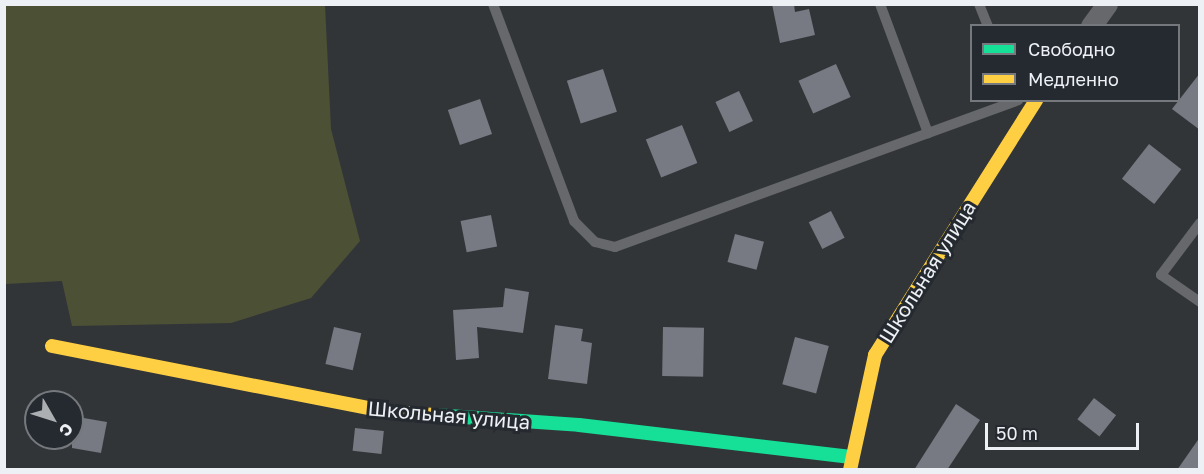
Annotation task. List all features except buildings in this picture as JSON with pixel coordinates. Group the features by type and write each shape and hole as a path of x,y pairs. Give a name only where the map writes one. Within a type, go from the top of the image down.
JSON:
{"street":[{"path":"1092,24 1107,4"},
{"name":"Школьная улица","path":"52,346 382,411 579,425 850,463 875,355 1035,102"}],"lane":[{"path":"493,4 574,221 595,242 615,248 1013,102"},
{"path":"880,4 928,133"},
{"path":"979,4 987,24"},
{"path":"1200,223 1161,275 1200,302"}],"green space":[{"path":"4,5 325,5 331,129 360,241 311,298 231,323 72,326 62,281 5,284"}],"traffic: fast":[{"path":"434,415 579,425 851,457"}],"traffic: slow":[{"path":"850,470 875,355 1035,102"},
{"path":"52,346 382,411 434,415"}]}
